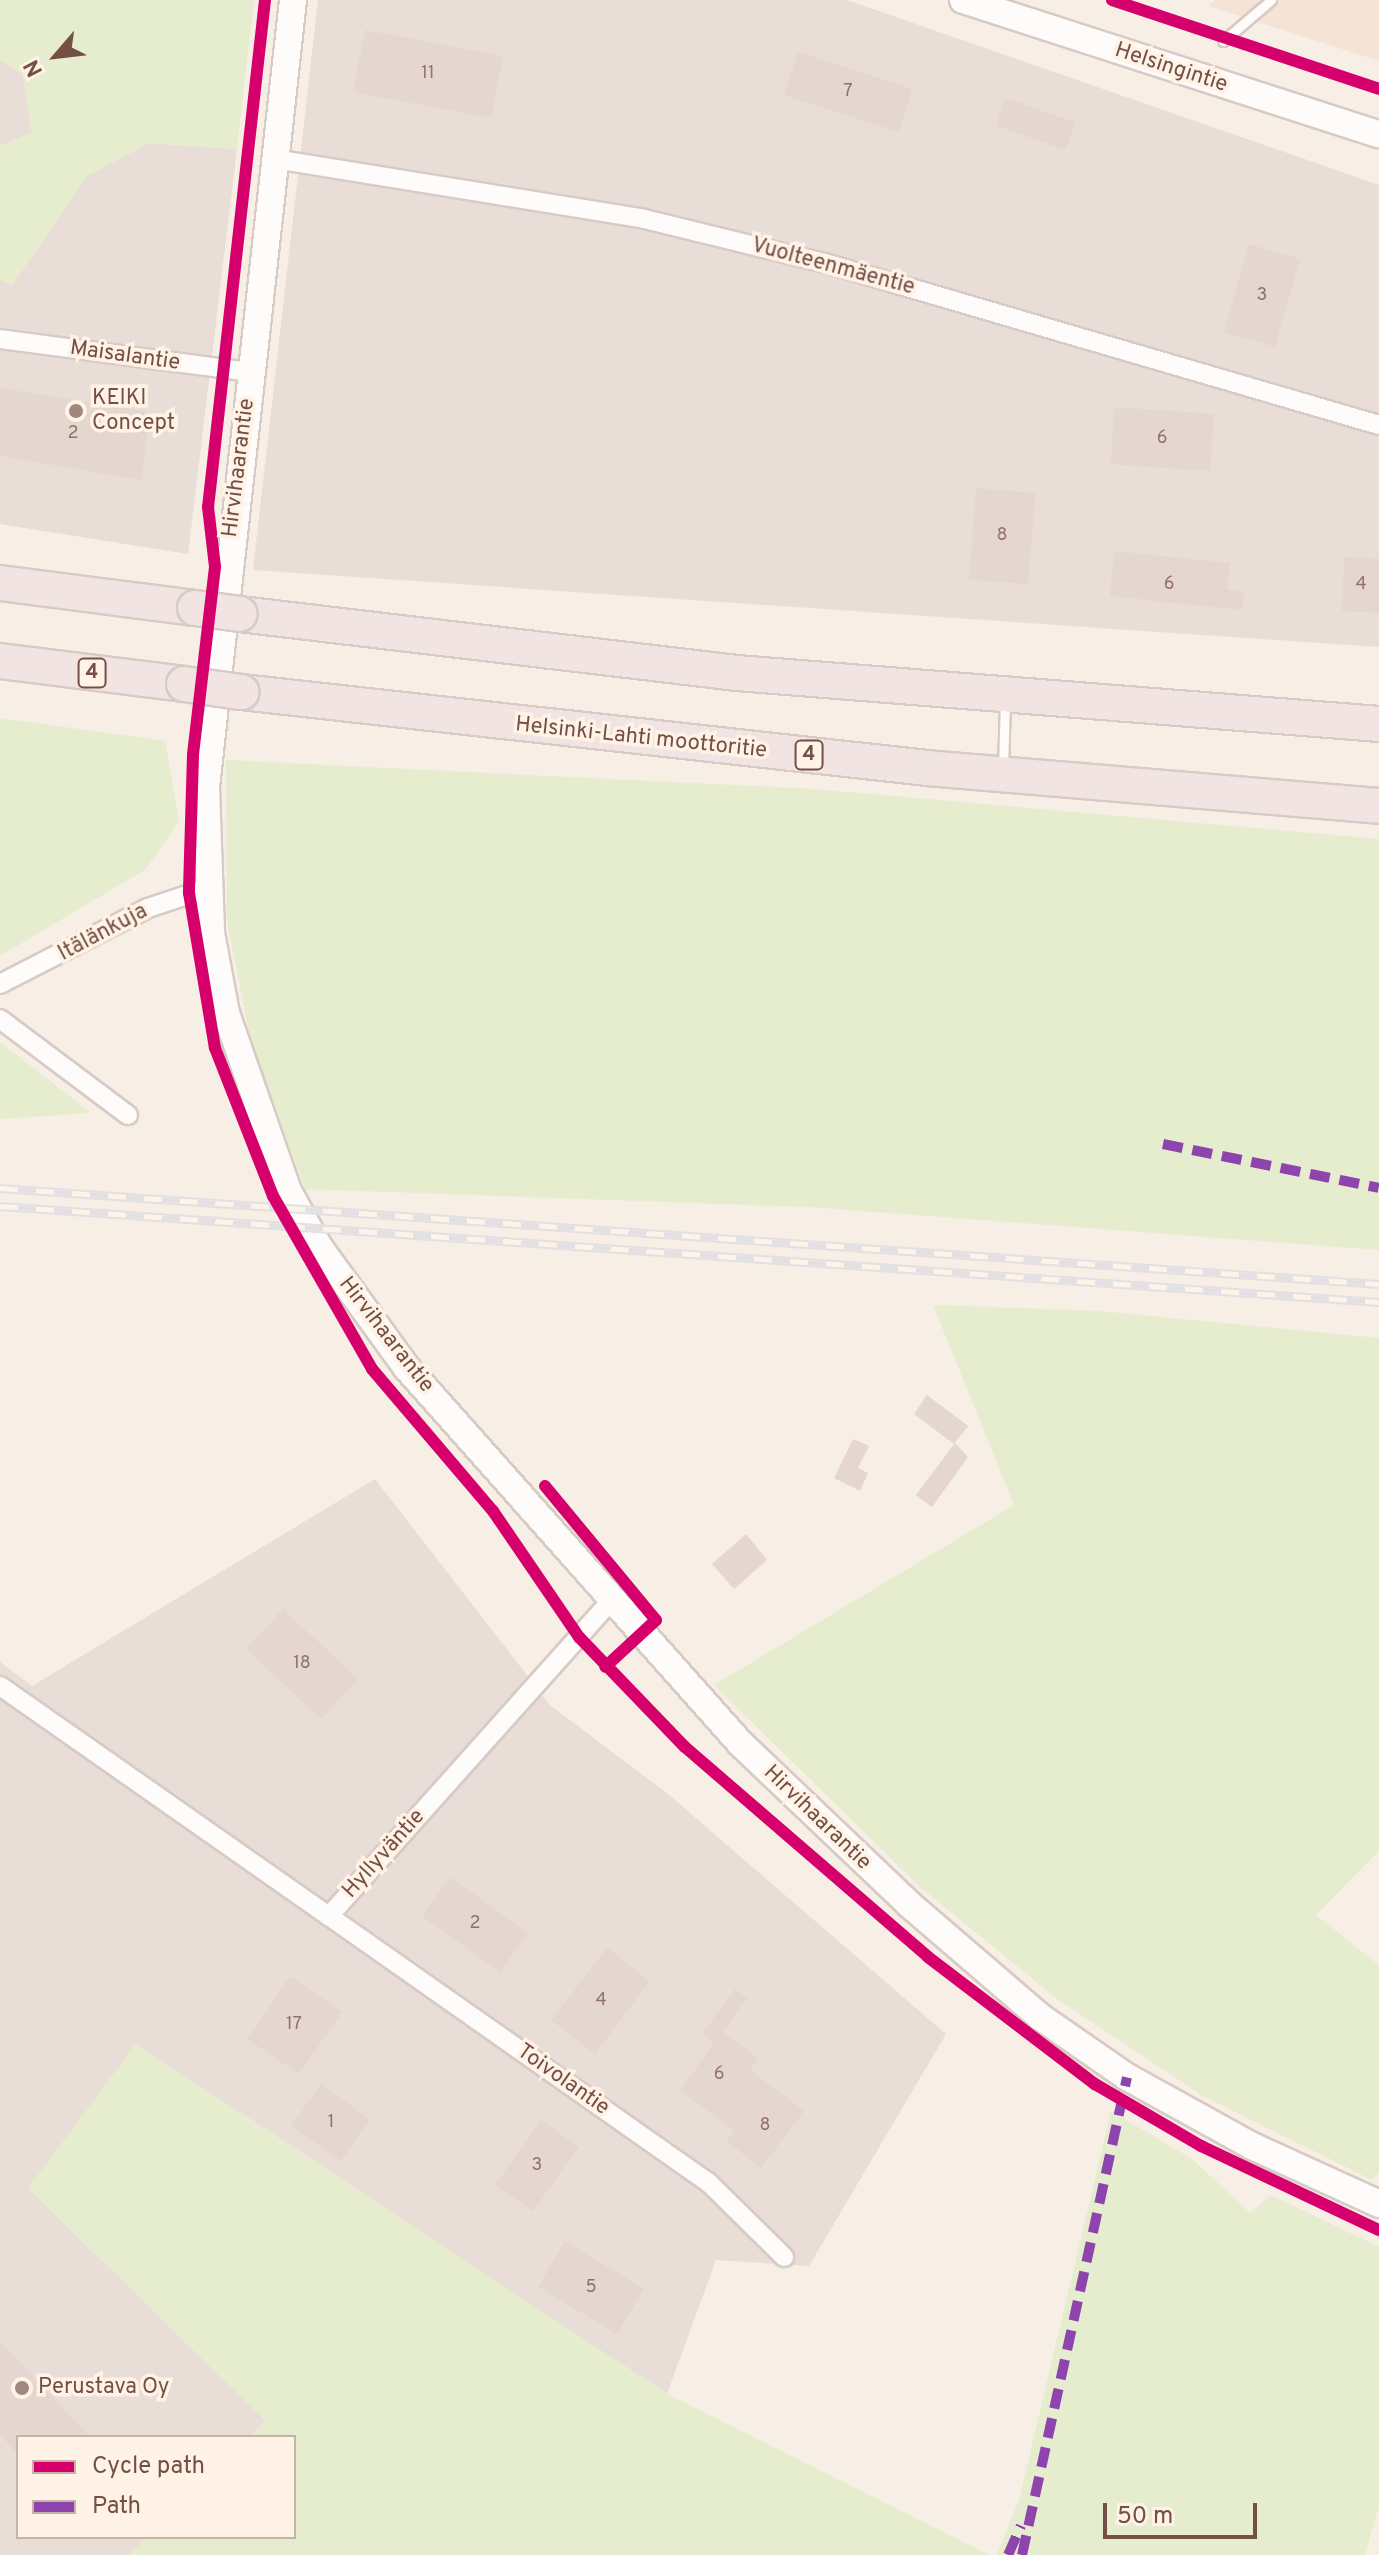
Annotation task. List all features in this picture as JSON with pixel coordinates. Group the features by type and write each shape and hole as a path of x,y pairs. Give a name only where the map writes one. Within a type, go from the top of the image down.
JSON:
{"highway":[{"path":"0,575 49,590"},
{"path":"0,583 737,673 1379,724"},
{"name":"Helsinki-Lahti moottoritie","path":"0,661 241,692 1003,775 1379,806"}],"street":[{"name":"Hirvihaarantie","path":"293,0 206,787 208,888 244,1079 319,1247 407,1368 611,1601 770,1774 1039,2016 1197,2117 1379,2204"},
{"name":"Helsingintie","path":"963,0 1379,134"},
{"name":"Vuolteenmäentie","path":"275,159 644,219 780,252 1379,425"},
{"name":"Maisalantie","path":"0,339 250,372"},
{"name":"Itälänkuja","path":"0,984 148,908 208,888"},
{"path":"0,1019 128,1115"},
{"name":"Hyllyväntie","path":"0,1686 329,1916 611,1601"},
{"name":"Toivolantie","path":"329,1916 708,2182 784,2257"}],"lane":[{"path":"1223,41 1271,0"},
{"path":"1003,775 1005,696"}],"shaded area":[{"path":"318,0 847,0 1379,185 1379,647 253,570"},
{"path":"1215,0 1379,0 1379,61 1209,6"},
{"path":"0,60 22,72 32,133 0,146"},
{"path":"149,143 237,149 188,554 0,524 0,280 12,285 88,175"},
{"path":"375,1479 550,1705 668,1794 946,2034 809,2266 716,2260 667,2394 136,2044 29,2189 266,2421 252,2435 16,2435 16,2539 146,2539 129,2555 0,2555 0,1662 32,1686"}],"green space":[{"path":"0,0 254,0 237,149 149,143 88,175 12,285 0,280 0,146 32,132 22,73 0,60"},
{"path":"0,718 165,741 179,821 146,869 0,956"},
{"path":"226,760 814,789 1379,839 1379,1250 809,1207 305,1189 251,1042 227,921"},
{"path":"0,1042 91,1113 0,1119"},
{"path":"933,1305 1100,1311 1379,1338 1379,1851 1316,1915 1379,1965 1379,2172 1372,2180 1203,2096 1056,1998 919,1886 714,1685 1014,1505"},
{"path":"136,2044 667,2394 989,2555 129,2555 146,2539 296,2539 296,2435 252,2435 266,2421 28,2188"},
{"path":"1111,2111 1192,2159 1250,2213 1271,2195 1379,2247 1379,2505 1365,2555 997,2555 1019,2500"}],"building":[{"path":"365,30 503,56 491,118 353,92"},
{"path":"798,52 912,89 899,132 784,95"},
{"path":"1006,98 1076,123 1065,150 996,125"},
{"path":"1249,244 1300,259 1275,347 1224,332"},
{"path":"0,388 149,412 142,480 0,456"},
{"path":"1114,407 1214,414 1210,471 1111,464"},
{"path":"976,488 1035,493 1028,584 969,580"},
{"path":"1114,551 1230,563 1227,590 1244,592 1242,610 1110,596"},
{"path":"1344,557 1379,559 1379,613 1342,611"},
{"path":"927,1395 968,1426 954,1444 914,1414"},
{"path":"853,1439 869,1446 858,1468 868,1473 860,1491 834,1478"},
{"path":"955,1443 968,1457 932,1507 916,1495"},
{"path":"746,1534 767,1560 734,1589 712,1564"},
{"path":"283,1609 358,1679 321,1719 246,1649"},
{"path":"450,1877 528,1933 500,1972 422,1916"},
{"path":"607,1948 650,1981 595,2054 551,2020"},
{"path":"290,1976 342,2012 299,2074 247,2039"},
{"path":"735,1989 747,1998 723,2032 758,2058 750,2070 804,2111 761,2168 726,2141 734,2130 680,2091 714,2043 702,2034"},
{"path":"321,2084 370,2120 341,2161 291,2126"},
{"path":"541,2120 579,2147 533,2211 495,2185"},
{"path":"565,2241 644,2289 617,2334 538,2287"},
{"name":"Perustava Oy","path":"0,2341 88,2435 16,2435 16,2452 0,2435"}],"railway":[{"path":"0,1188 1379,1284"},
{"path":"0,1206 1379,1302"}],"marked path":[{"path":"1163,1144 1379,1188"},
{"path":"1022,2555 1127,2077"},
{"path":"1008,2555 1021,2526"}],"cycle path":[{"path":"265,0 208,507 215,567 193,755 189,893 215,1048 273,1196 372,1369 493,1511 579,1637 685,1747 928,1957 1095,2084 1201,2146 1379,2230"},
{"path":"1112,0 1379,89"},
{"path":"545,1486 656,1620 605,1667"}],"place":[{"name":"KEIKI Concept","path":"76,411"},
{"name":"Perustava Oy","path":"22,2388"}]}
